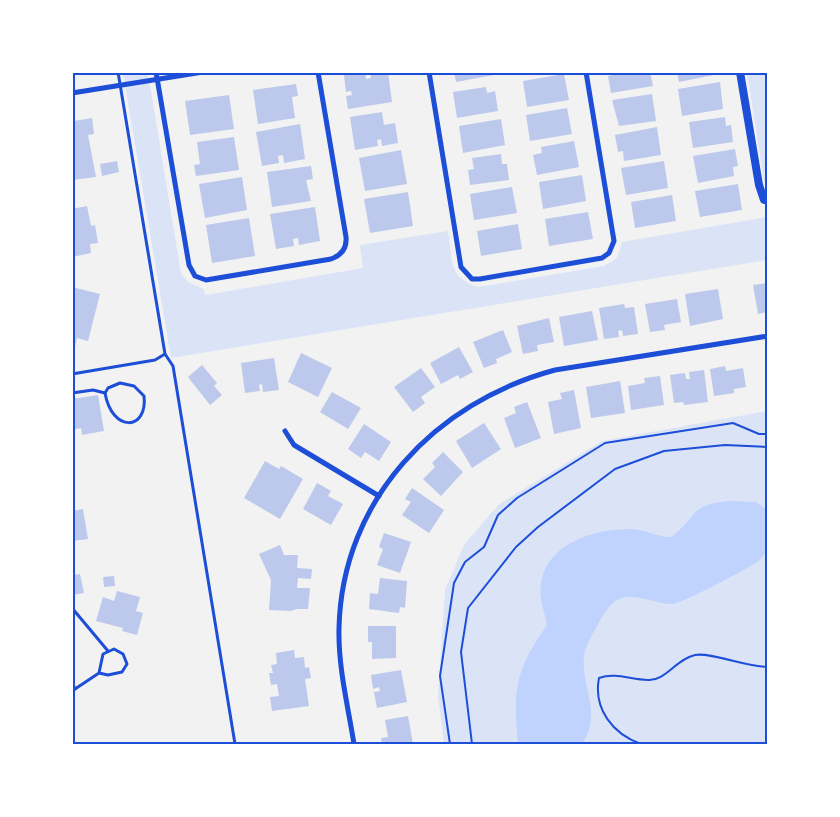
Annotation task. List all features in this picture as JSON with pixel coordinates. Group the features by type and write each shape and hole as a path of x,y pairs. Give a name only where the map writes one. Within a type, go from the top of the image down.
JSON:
{"street":[{"path":"156,72 189,265 195,276 206,280 331,259 343,251 346,237 318,72"},
{"path":"72,93 202,72"},
{"path":"429,72 461,267 472,279 480,279 602,258 609,253 614,241 586,72"},
{"path":"740,72 759,186 764,200 768,200"},
{"path":"354,744 342,671 339,628 342,596 350,562 362,526 379,496 405,460 434,431 464,409 506,386 555,370 768,336"},
{"path":"286,431 294,445 379,496"}],"lane":[{"path":"118,72 165,354 173,366 234,744"},
{"path":"72,374 154,360 165,354"},
{"path":"114,384 134,386 144,396 142,416 133,421 118,420 109,410 105,393 114,384"},
{"path":"72,393 93,390 105,393"},
{"path":"72,608 108,651"},
{"path":"72,683 74,690 99,674 116,674 125,668 127,664 119,650 108,651 101,658 99,674"}],"path":[{"path":"450,744 440,676 454,583 465,562 484,547 498,515 517,498 605,443 732,423 759,434 768,434"},
{"path":"472,744 461,652 468,608 516,547 546,521 615,469 664,451 725,445 768,447"},
{"path":"641,744 624,738 610,724 597,691 599,678 608,675 649,680 661,678 680,660 697,655 753,667 768,667"}],"shaded area":[{"path":"123,73 148,73 181,273 188,282 204,289 205,295 363,268 360,245 448,231 453,266 456,272 468,283 478,287 604,266 617,258 622,242 767,217 767,260 171,358"},
{"path":"747,73 767,73 767,189 765,187"},
{"path":"767,411 767,744 444,744 438,696 445,590 464,545 498,505 602,441"}],"water":[{"path":"729,501 756,502 767,510 767,551 762,557 757,562 700,593 672,604 634,597 619,599 613,603 601,618 588,642 584,656 585,680 590,701 591,722 582,744 518,744 516,709 519,681 528,655 547,625 540,589 545,570 552,558 574,541 602,532 635,529 671,537 695,513 706,505"}],"building":[{"path":"365,72 366,79 371,78 370,72 388,72 392,102 348,109 346,96 352,95 351,91 346,92 344,75"},
{"path":"454,72 494,72 494,75 456,82"},
{"path":"612,72 650,72 653,86 611,93 608,76 612,75"},
{"path":"677,72 724,72 724,73 679,82"},
{"path":"564,74 569,100 527,107 523,81"},
{"path":"720,82 723,109 682,116 678,89"},
{"path":"296,84 298,96 292,97 295,118 258,124 253,90"},
{"path":"486,87 487,93 495,91 498,111 457,118 453,92"},
{"path":"652,94 656,121 619,126 612,100"},
{"path":"229,95 234,129 190,135 185,101"},
{"path":"567,108 572,134 530,141 526,115"},
{"path":"382,112 384,125 395,123 398,143 382,146 381,139 377,140 378,146 355,150 350,117"},
{"path":"725,117 726,126 731,125 733,142 693,148 689,122"},
{"path":"92,118 94,134 88,135 96,177 72,180 72,126 75,125 74,121"},
{"path":"501,119 505,145 463,153 459,126"},
{"path":"300,124 305,159 284,163 283,155 278,156 279,163 262,166 256,132"},
{"path":"657,127 661,155 624,161 623,151 618,152 615,135"},
{"path":"234,137 239,170 196,176 194,165 200,164 197,142"},
{"path":"574,141 579,167 537,175 533,155 542,153 541,147"},
{"path":"735,149 738,166 733,167 734,176 698,183 693,156"},
{"path":"401,150 407,184 365,191 359,158"},
{"path":"501,154 502,164 507,164 509,180 470,185 468,170 474,169 472,158"},
{"path":"117,161 119,172 102,176 100,164"},
{"path":"664,161 668,188 626,195 621,168"},
{"path":"311,166 313,179 306,180 311,201 272,207 267,172"},
{"path":"582,175 586,201 543,209 539,182"},
{"path":"242,177 247,210 205,218 199,184"},
{"path":"738,184 742,210 700,217 695,191"},
{"path":"512,187 517,213 474,220 470,194"},
{"path":"408,192 413,226 370,233 364,199"},
{"path":"672,195 676,221 635,228 631,202"},
{"path":"87,206 91,226 95,225 98,243 90,244 91,253 72,257 72,209"},
{"path":"315,207 320,241 299,245 298,238 293,239 294,246 276,249 270,214"},
{"path":"588,212 593,239 549,246 545,219"},
{"path":"249,218 255,256 212,263 206,225"},
{"path":"518,224 522,249 481,256 477,231"},
{"path":"768,283 768,312 758,314 753,285"},
{"path":"72,287 100,294 88,341 77,338 75,347 72,346"},
{"path":"718,289 723,319 690,326 685,294"},
{"path":"677,299 681,322 664,325 665,330 650,332 645,304"},
{"path":"624,304 625,308 634,307 638,334 623,336 622,330 618,331 619,337 604,339 599,308"},
{"path":"592,311 598,340 564,346 559,317"},
{"path":"549,318 554,342 537,345 538,351 523,354 517,326"},
{"path":"503,330 512,352 496,359 497,363 484,368 473,342"},
{"path":"459,347 473,372 460,379 458,375 441,384 430,363"},
{"path":"301,353 332,368 318,397 288,382"},
{"path":"274,358 279,390 263,392 262,384 259,385 260,391 245,393 241,363"},
{"path":"202,365 217,383 214,386 222,395 210,405 188,377"},
{"path":"725,366 726,371 743,368 746,387 734,389 734,393 714,396 710,369"},
{"path":"421,368 435,387 421,397 425,403 413,412 394,387"},
{"path":"704,370 708,402 684,405 683,402 674,403 670,375 685,373 686,379 690,379 689,372"},
{"path":"660,376 664,405 631,410 628,386 645,383 644,378"},
{"path":"620,381 625,413 591,418 586,387"},
{"path":"574,390 581,428 554,434 548,402 562,399 560,393"},
{"path":"332,392 361,408 348,429 320,412"},
{"path":"98,395 104,431 82,435 81,428 72,430 72,399"},
{"path":"527,402 541,438 515,448 504,418 516,413 514,407"},
{"path":"484,423 501,449 472,468 456,441"},
{"path":"364,424 391,442 379,461 365,452 361,458 348,449"},
{"path":"443,452 463,472 441,496 423,479 435,467 432,463"},
{"path":"265,461 279,469 281,466 303,479 280,519 244,498"},
{"path":"317,483 331,491 328,496 343,504 331,525 303,509"},
{"path":"412,488 444,510 429,533 402,515 411,502 405,499"},
{"path":"83,509 88,539 72,541 72,511"},
{"path":"384,533 411,542 400,573 377,565 383,549 379,547"},
{"path":"280,545 284,555 298,555 297,568 312,569 311,579 298,578 297,588 310,588 308,609 291,611 269,610 271,580 259,554"},
{"path":"80,574 84,593 72,595 72,575"},
{"path":"114,576 115,586 104,587 103,577"},
{"path":"380,578 407,581 405,608 400,607 399,613 369,609 370,593 378,594"},
{"path":"117,591 140,597 136,611 143,613 137,635 122,631 123,628 96,621 103,597 114,601"},
{"path":"368,626 396,626 396,658 372,659 372,642 368,642"},
{"path":"294,650 295,658 304,657 305,668 309,667 311,678 305,679 309,706 272,711 270,697 279,696 277,684 271,685 269,673 273,673 271,665 277,664 276,653"},
{"path":"401,670 407,702 377,708 374,692 380,691 379,687 373,689 371,675"},
{"path":"408,716 413,744 382,744 381,738 388,737 385,720"}]}
